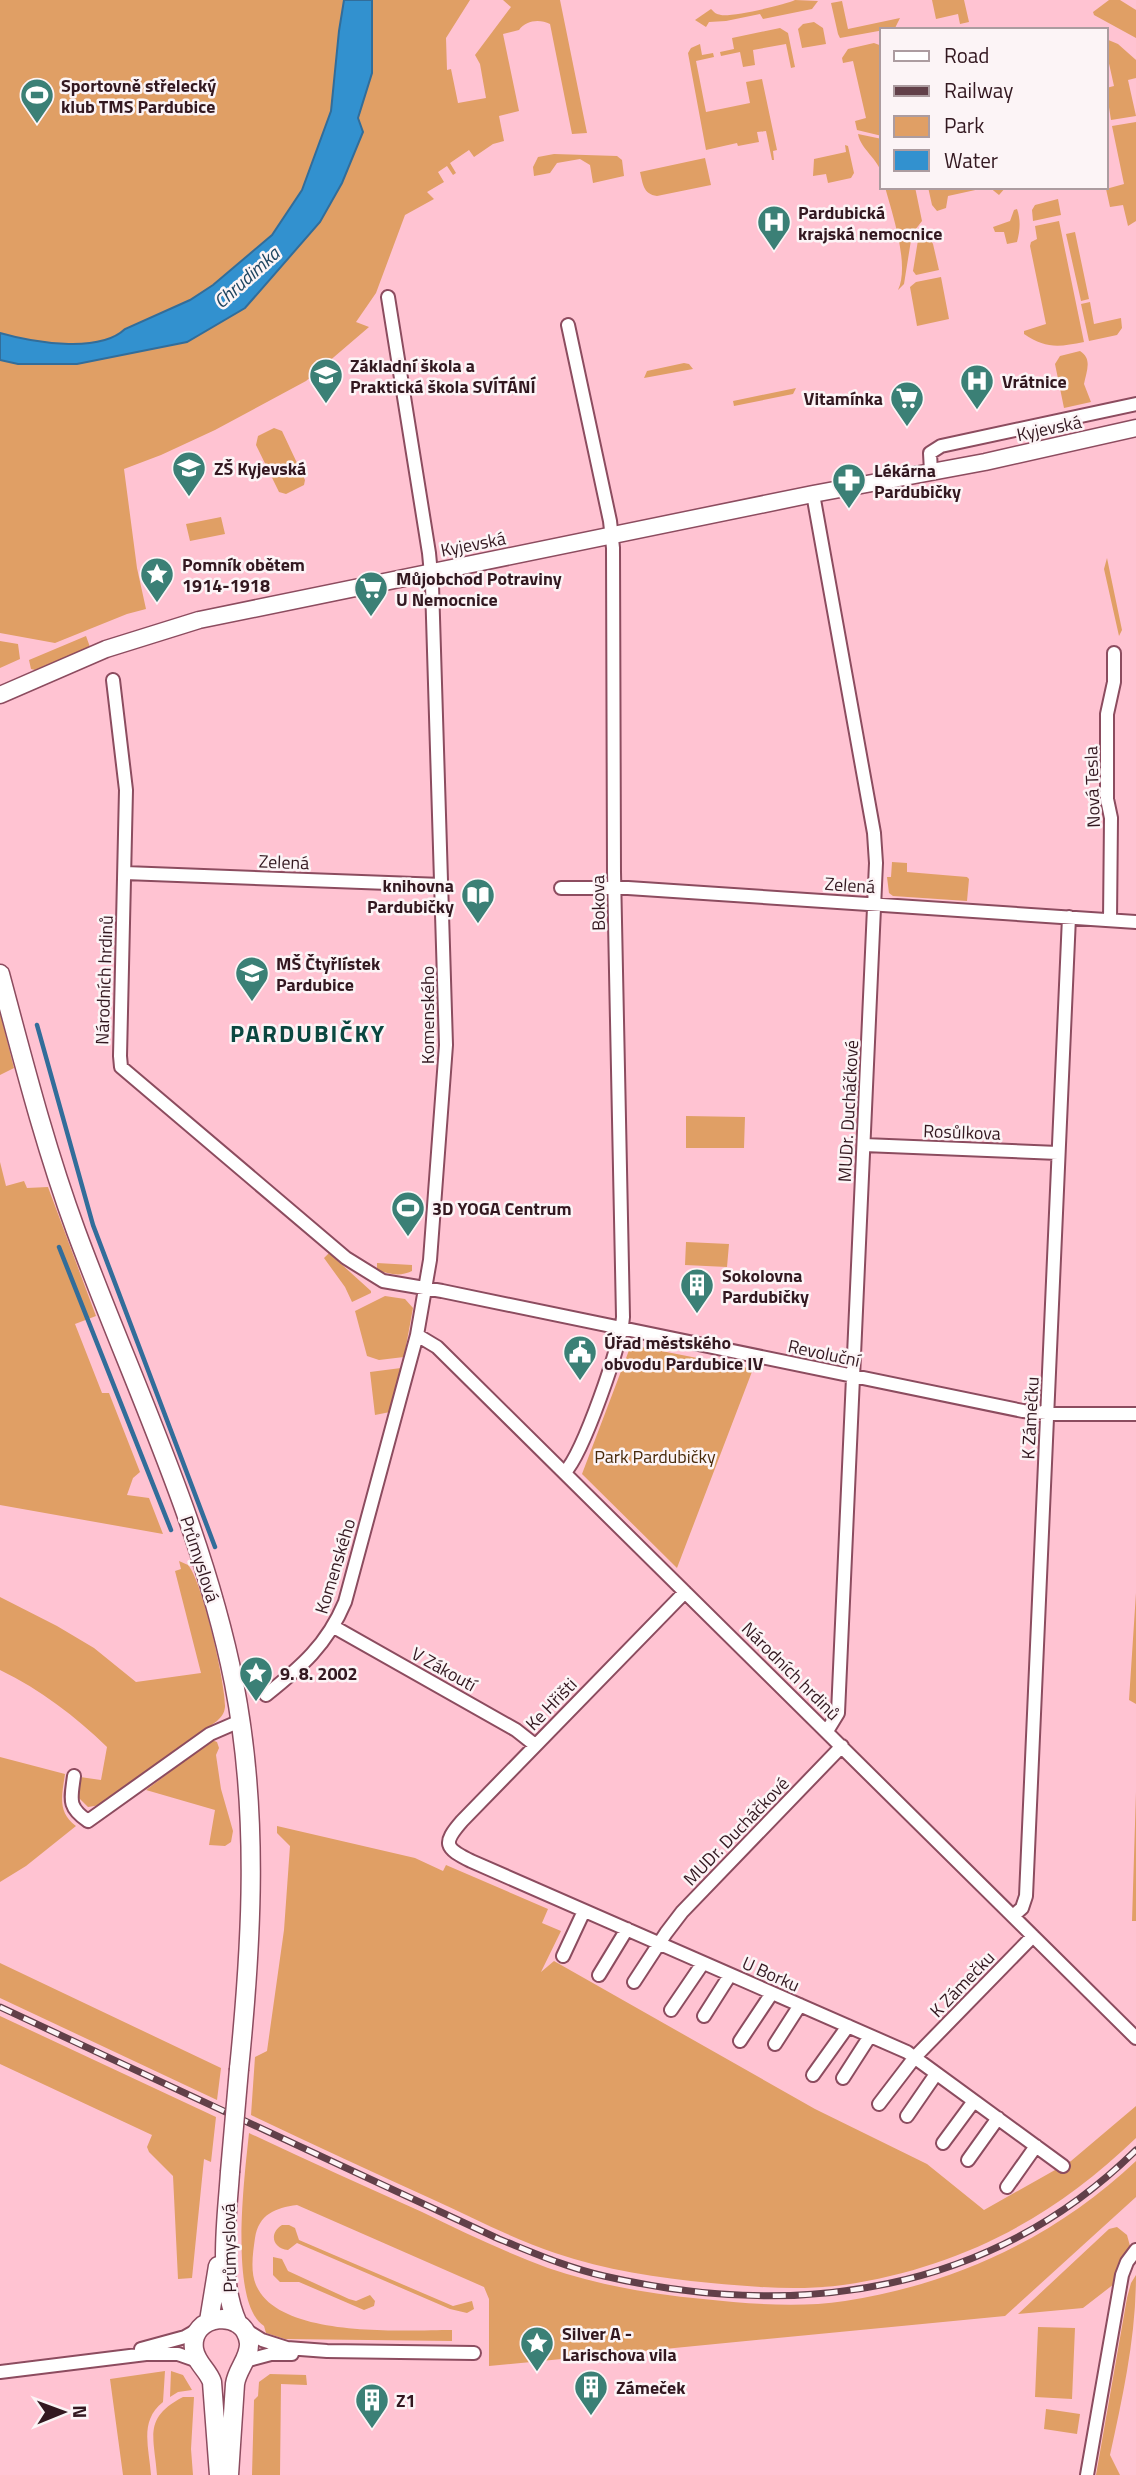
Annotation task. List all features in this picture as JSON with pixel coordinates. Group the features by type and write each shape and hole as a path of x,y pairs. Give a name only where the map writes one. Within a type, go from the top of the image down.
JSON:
{"main road":[{"name":"Průmyslová","path":"0,974 28,1080 75,1230 150,1421 207,1577 228,1656 240,1721 249,1791 251,1870 248,1977 230,2172 216,2285 205,2324 195,2336 194,2346 200,2363 210,2377 214,2392 219,2475"},
{"name":"Průmyslová","path":"229,2475 235,2384 249,2343 229,2300 226,2262 230,2172"},
{"name":"Průmyslová","path":"205,2324 224,2318 240,2325"},
{"name":"Průmyslová","path":"200,2363 210,2372 221,2374 232,2372 243,2363"}],"street":[{"name":"Komenského","path":"266,1695 304,1663 334,1627 350,1584 417,1335 426,1289 446,1045 431,572 388,297"},
{"name":"Bokova","path":"565,1472 575,1458 622,1329 612,535 568,326"},
{"name":"Kyjevská","path":"931,472 929,458 933,450 965,440 1136,404"},
{"name":"Kyjevská","path":"0,695 106,649 163,629 252,608 969,465 1136,428"},
{"path":"965,440 969,465"},
{"name":"MUDr. Ducháčkové","path":"813,494 876,854 838,1713 827,1731"},
{"name":"Nová Tesla","path":"1110,920 1111,818 1107,799 1107,714 1114,682 1114,653"},
{"name":"Kyjevská","path":"0,706 31,680"},
{"name":"Národních hrdinů","path":"113,680 126,776 121,1067 346,1258 383,1281 426,1289"},
{"name":"Zelená","path":"125,873 442,885"},
{"name":"Zelená","path":"561,888 615,888 1136,922"},
{"name":"K Zámečku","path":"1013,1916 1022,1908 1026,1896 1069,917"},
{"name":"Rosůlkova","path":"864,1145 1058,1153"},
{"name":"Revoluční","path":"426,1289 1023,1411 1136,1414"},
{"name":"Národních hrdinů","path":"417,1335 437,1347 565,1472 1136,2038"},
{"name":"Ke Hřišti","path":"448,1845 454,1830 685,1591"},
{"name":"V Zákoutí","path":"334,1627 516,1730 535,1745"},
{"path":"74,1776 72,1807 88,1821 210,1734 240,1721"},
{"name":"MUDr. Ducháčkové","path":"634,1982 682,1912 842,1746"},
{"name":"U Borku","path":"448,1845 454,1852 471,1861 915,2057 1063,2166"},
{"path":"563,1956 584,1911"},
{"path":"599,1975 626,1929"},
{"name":"K Zámečku","path":"879,2104 915,2057 1033,1936"},
{"path":"671,2010 703,1963"},
{"path":"704,2016 730,1975"},
{"path":"740,2041 772,1993"},
{"path":"775,2045 800,2006"},
{"path":"813,2074 848,2026"},
{"path":"843,2078 870,2036"},
{"path":"907,2116 936,2074"},
{"path":"943,2143 974,2101"},
{"path":"968,2160 998,2118"},
{"path":"1007,2187 1036,2146"},
{"path":"1087,2475 1122,2275 1136,2250"},
{"name":"Průmyslová","path":"68,2363 168,2342 192,2334 205,2324"},
{"name":"Průmyslová","path":"240,2325 269,2343 288,2348 474,2353"},
{"name":"Průmyslová","path":"243,2363 271,2354 327,2351"},
{"name":"Průmyslová","path":"0,2372 168,2353 185,2355 200,2363"}],"green space":[{"path":"0,0 344,0 331,111 302,190 272,235 213,285 190,300 113,337 82,344 64,344 0,333"},
{"path":"372,0 470,0 446,38 447,70 451,69 458,103 486,98 480,64 475,55 511,7 503,0 560,0 587,133 572,134 550,24 533,21 519,30 503,34 519,111 499,116 504,141 493,144 474,157 469,150 450,163 456,173 453,175 447,166 438,172 444,182 427,192 434,199 405,215 376,293 356,322 369,327 306,381 215,430 124,469 137,568 146,609 55,643 0,633 0,360 18,364 77,364 187,342 320,222 342,183 363,132 358,118 372,73"},
{"path":"795,0 818,1 812,9 763,19 760,14 709,22 706,27 695,20 711,9 721,15 736,14"},
{"path":"932,0 964,0 969,22 960,24 958,14 936,19"},
{"path":"1109,0 1120,0 1136,10 1136,38 1094,15 1093,12"},
{"path":"842,1 848,29 900,18 895,28 880,28 880,31 840,38 831,3"},
{"path":"814,22 823,28 826,44 802,48 798,29 803,24"},
{"path":"780,28 788,33 795,67 791,68 786,44 753,50 755,65 743,67 740,52 721,56 720,52 734,49 732,38"},
{"path":"1108,40 1118,44 1136,60 1136,78 1128,80 1136,116 1111,120 1108,88 1114,86 1108,59"},
{"path":"874,43 880,45 880,136 857,130 855,121 866,118 853,61 843,63 842,58 848,49"},
{"path":"700,44 702,55 713,53 714,57 696,61 706,112 750,103 746,82 762,79 777,150 773,151 774,160 766,131 757,132 759,142 738,146 737,143 706,150 688,53 691,48"},
{"path":"1136,122 1136,221 1128,226 1123,205 1110,207 1106,189 1124,184 1112,126"},
{"path":"858,134 880,139 880,169 862,145"},
{"path":"845,145 848,146 854,173 851,178 828,183 826,174 813,176 814,159 846,152"},
{"path":"554,154 617,156 622,160 624,176 593,183 590,165 580,159 557,163 550,173 534,176 533,167 538,157"},
{"path":"705,158 711,185 657,196 644,188 640,172"},
{"path":"886,189 915,189 922,221 912,234 904,284 898,290 902,267"},
{"path":"928,189 980,189 948,196 946,208 937,211 932,205"},
{"path":"992,189 1004,189 999,195"},
{"path":"1058,199 1061,215 1033,221 1032,210 1035,205"},
{"path":"1017,209 1020,226 1017,242 1007,244 1004,232 995,232 993,227 1010,221"},
{"path":"1059,221 1084,342 1053,346 1032,339 1024,334 1024,331 1046,324 1030,246 1031,242 1037,239 1035,226"},
{"path":"923,228 933,244 939,270 916,275 913,271 919,234"},
{"path":"1075,232 1089,299 1081,301 1066,234"},
{"path":"941,277 949,319 917,326 910,287 916,282"},
{"path":"1090,302 1094,324 1121,318 1122,328 1117,335 1089,341 1081,304"},
{"path":"1080,351 1088,362 1084,384 1091,402 1064,408 1055,364 1060,356"},
{"path":"684,363 693,369 644,378 647,371"},
{"path":"796,388 793,394 734,406 733,401"},
{"path":"274,428 282,431 305,480 304,485 286,494 279,492 256,445 258,436"},
{"path":"221,517 225,534 190,541 186,524"},
{"path":"1107,558 1122,630 1119,636 1104,569"},
{"path":"86,636 90,647 35,670 31,669 29,660"},
{"path":"0,641 18,644 20,659 0,668"},
{"path":"892,862 907,863 907,872 967,877 967,901 893,896 889,893 887,877 891,877"},
{"path":"0,1013 14,1068 0,1075"},
{"path":"686,1116 745,1117 744,1148 686,1148"},
{"path":"0,1162 6,1186 24,1181 27,1188 48,1187 96,1316 75,1324 102,1393 109,1393 140,1472 133,1478 127,1495 149,1498 163,1534 0,1505"},
{"path":"686,1242 729,1244 727,1267 685,1265"},
{"path":"329,1253 371,1293 352,1302 345,1287 324,1258"},
{"path":"377,1263 412,1265 412,1271 386,1273 377,1270"},
{"path":"385,1296 405,1299 413,1308 404,1357 379,1360 367,1356 355,1311"},
{"name":"Park Pardubičky","path":"631,1345 753,1369 677,1568 582,1474"},
{"path":"401,1368 390,1412 375,1415 370,1372"},
{"path":"179,1561 188,1565 200,1590 222,1678 224,1711 217,1721 101,1805 88,1807 77,1796 80,1777 101,1780 107,1747 57,1704 0,1670 0,1597 94,1648 136,1682 201,1673 175,1571 181,1569"},
{"path":"1136,1593 1136,1704 1129,1700"},
{"path":"212,1740 217,1742 219,1748 216,1755 221,1789 233,1831 231,1842 225,1846 209,1845 215,1810 146,1790"},
{"path":"0,1757 65,1774 63,1809 76,1826 26,1866 0,1882"},
{"path":"1136,1792 1136,1921 1132,1921"},
{"path":"277,1826 415,1858 443,1871 446,1865 548,1909 542,1923 561,1931 541,1972 554,1961 815,2109 927,2164 984,2210 1071,2161 1136,2106 1136,2138 1071,2193 1001,2236 926,2266 843,2285 777,2288 671,2279 593,2264 539,2247 251,2115 255,2057 267,2051 284,1930 290,1846 277,1833"},
{"path":"0,1963 221,2068 217,2100 0,1998"},
{"path":"0,2016 216,2117 211,2162 204,2159 192,2278 178,2279 173,2176 149,2152 147,2147 152,2135 0,2064"},
{"path":"249,2133 548,2268 624,2288 738,2302 792,2305 828,2303 926,2283 1002,2253 1038,2234 1072,2213 1136,2161 1136,2197 1005,2316 489,2366 489,2299 484,2287 297,2205 275,2210 264,2218 257,2230 253,2274 256,2285 269,2302 290,2315 315,2323 375,2330 452,2330 452,2341 285,2339 266,2333 264,2326 253,2313 246,2292 242,2265 242,2206"},
{"path":"282,2225 295,2228 299,2240 453,2306 472,2301 474,2309 467,2313 450,2309 297,2243 288,2250 283,2249 274,2240 275,2232"},
{"path":"1117,2227 1127,2235 1130,2246 1118,2265 1114,2284 1083,2308 1018,2314 1109,2229"},
{"path":"273,2257 282,2259 288,2271 349,2299 356,2301 370,2295 375,2301 374,2306 364,2310 299,2282 280,2282 273,2275"},
{"path":"1136,2275 1131,2343 1110,2455 1120,2475 1096,2475 1127,2298"},
{"path":"1038,2327 1075,2328 1072,2399 1035,2397"},
{"path":"165,2371 163,2402 151,2417 148,2426 151,2475 123,2475 110,2379"},
{"path":"171,2371 183,2375 192,2390 178,2392 170,2397"},
{"path":"270,2374 306,2375 307,2385 281,2384 280,2475 252,2475 254,2400 258,2396 259,2382"},
{"path":"183,2397 194,2397 191,2449 193,2475 157,2475 153,2439 156,2421 170,2405"},
{"path":"1046,2409 1080,2414 1077,2434 1044,2429"}],"water":[{"name":"Chrudimka","path":"344,0 372,0 372,73 358,118 363,132 342,183 320,222 245,308 187,342 77,364 18,364 0,360 0,333 64,344 82,344 113,337 190,300 213,285 272,235 302,190 331,111"}],"waterway":[{"path":"37,1025 93,1225 215,1547"},
{"path":"59,1247 171,1530"}],"railway":[{"path":"0,2007 499,2239 591,2273 677,2289 749,2295 819,2294 888,2284 955,2265 1019,2236 1079,2198 1136,2150"}],"place":[{"name":"Sportovně střelecký klub TMS Pardubice","path":"37,125"},
{"name":"Pardubická krajská nemocnice","path":"774,252"},
{"name":"Základní škola a Praktická škola SVÍTÁNÍ","path":"326,405"},
{"name":"Vrátnice","path":"977,411"},
{"name":"Vitamínka","path":"907,428"},
{"name":"ZŠ Kyjevská","path":"189,498"},
{"name":"Lékárna Pardubičky","path":"849,510"},
{"name":"Pomník obětem 1914-1918","path":"157,604"},
{"name":"Můjobchod Potraviny U Nemocnice","path":"371,618"},
{"name":"knihovna Pardubičky","path":"478,925"},
{"name":"MŠ Čtyřlístek Pardubice","path":"252,1003"},
{"name":"3D YOGA Centrum","path":"408,1238"},
{"name":"Sokolovna Pardubičky","path":"697,1315"},
{"name":"Úřad městského obvodu Pardubice IV","path":"580,1382"},
{"name":"9. 8. 2002","path":"256,1703"},
{"name":"Silver A - Larischova vila","path":"537,2373"},
{"name":"Zámeček","path":"591,2417"},
{"name":"Z1","path":"372,2430"}],"district":[{"name":"PARDUBIČKY","path":"308,1033"}]}
